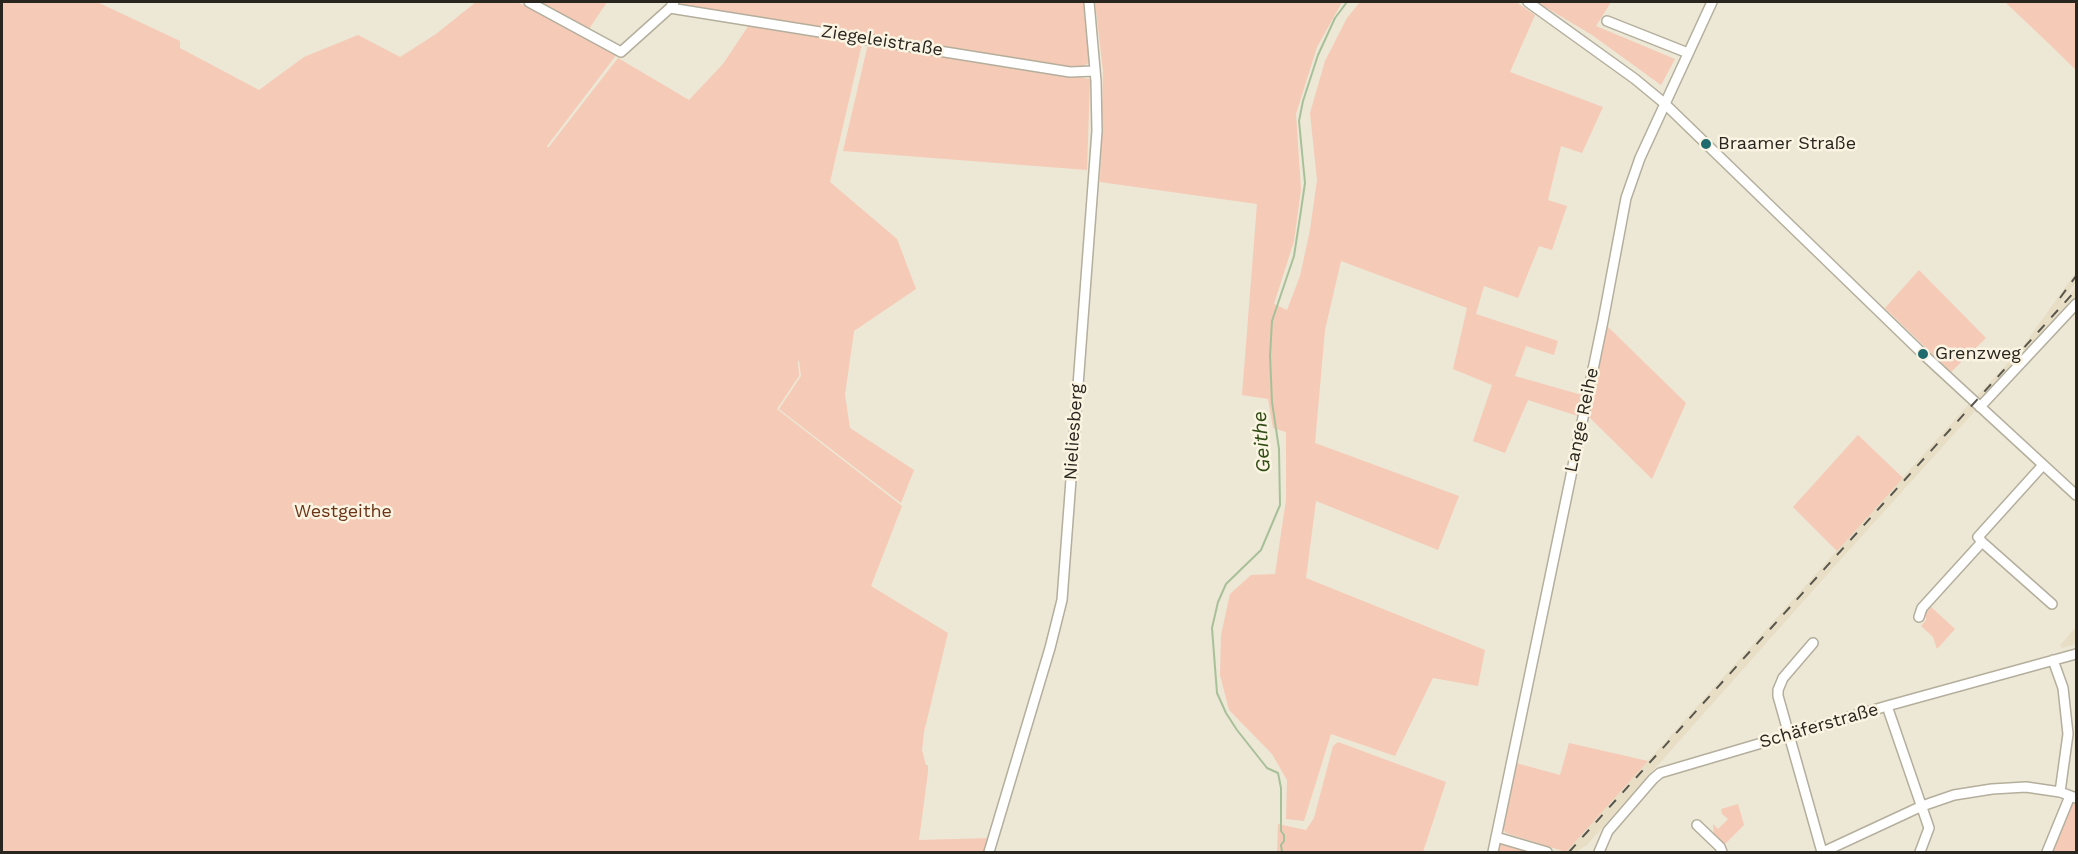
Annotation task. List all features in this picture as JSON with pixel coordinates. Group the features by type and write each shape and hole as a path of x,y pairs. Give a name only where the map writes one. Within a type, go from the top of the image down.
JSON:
{"street":[{"name":"Ziegeleistraße","path":"529,2 621,52 672,5 1070,72 1094,70"},
{"name":"Nieliesberg","path":"989,852 1050,648 1062,600 1097,130 1089,2"},
{"path":"1528,2 1635,79 1664,104 1980,407 2076,495"},
{"name":"Lange Reihe","path":"1493,852 1603,321 1626,198 1640,158 1712,2"},
{"path":"1607,21 1688,53"},
{"path":"1980,407 2075,309"},
{"path":"2043,465 1978,537 2052,604"},
{"path":"1919,617 1922,608 1982,542"},
{"path":"1813,643 1783,678 1778,690 1788,736 1823,852 1922,806 1954,795 2026,787 2060,792 2073,797 2047,852"},
{"name":"Schäferstraße","path":"1599,852 1608,831 1660,773 1887,706 2076,654"},
{"path":"2053,660 2063,688 2068,734 2060,792"},
{"path":"1887,706 1929,828 1920,852"},
{"path":"1698,825 1720,847 1722,852"},
{"path":"1496,837 1547,852"}],"shaded area":[{"path":"2076,272 2076,282 2058,307 2076,287 2076,299 1587,845 1576,852 1566,852 1957,417 2021,349"},
{"path":"2076,627 2076,644 2062,648 2060,645"}],"green space":[{"name":"Westgeithe","path":"2,2 97,2 180,41 180,48 259,90 304,57 358,35 400,57 436,34 476,2 517,2 617,54 547,146 548,148 618,58 689,100 723,64 749,25 862,44 830,182 897,239 916,289 854,331 845,395 850,428 914,470 901,503 779,409 801,376 799,360 799,376 777,409 902,506 871,586 948,633 924,732 922,750 926,765 928,765 928,772 919,840 993,838 989,852 2,852"},
{"path":"537,2 607,2 589,29"},
{"path":"678,2 1084,2 1091,52 1089,63 1077,69 676,6"},
{"path":"1095,2 1342,2 1317,47 1296,114 1301,190 1294,241 1274,304 1287,310 1300,276 1310,230 1317,180 1310,113 1325,61 1347,18 1360,2 1516,2 1535,15 1510,72 1603,107 1582,153 1561,146 1548,200 1567,206 1552,250 1539,246 1518,298 1484,286 1476,314 1558,341 1554,355 1526,346 1515,376 1582,395 1578,416 1528,400 1505,453 1473,441 1492,385 1453,369 1467,308 1341,261 1325,330 1315,443 1459,496 1438,550 1316,501 1306,578 1485,650 1478,686 1433,678 1395,756 1331,734 1304,821 1286,819 1287,780 1272,754 1229,710 1220,675 1221,635 1230,594 1251,575 1275,574 1286,500 1286,432 1273,428 1268,399 1242,395 1257,204 1100,182 1103,71"},
{"path":"1537,2 1611,2 1596,26 1675,59 1661,85 1592,35"},
{"path":"2005,2 2076,2 2076,70 2043,38"},
{"path":"868,44 1090,79 1087,170 843,151"},
{"path":"1919,270 1986,338 1951,372 1885,308"},
{"path":"1606,325 1686,403 1652,479 1588,416"},
{"path":"1858,435 1903,478 1837,551 1793,507"},
{"path":"1930,606 1955,629 1937,649 1933,637 1921,626 1926,620 1926,611"},
{"path":"1338,742 1446,782 1423,852 1277,852 1278,824 1306,830 1314,818 1333,746"},
{"path":"1569,743 1648,761 1566,852 1506,833 1503,829 1516,763 1560,775"},
{"path":"2072,802 2076,804 2076,852 2051,852"},
{"path":"1738,804 1744,825 1723,846 1714,837 1713,824 1718,829 1728,819 1722,814 1721,809"},
{"path":"1501,844 1513,846 1533,852 1497,852"}],"waterway":[{"name":"Geithe","path":"1282,852 1281,845 1284,835 1281,831 1281,788 1278,773 1267,768 1226,713 1217,693 1212,628 1218,602 1226,584 1261,550 1280,505 1279,449 1272,402 1270,356 1272,321 1294,256 1305,183 1299,121 1303,101 1318,55 1335,18 1347,2"}],"railway":[{"path":"2060,298 2076,276"},
{"path":"1569,852 2076,290"}],"place":[{"name":"Braamer Straße","path":"1706,144"},
{"name":"Grenzweg","path":"1923,354"}]}
